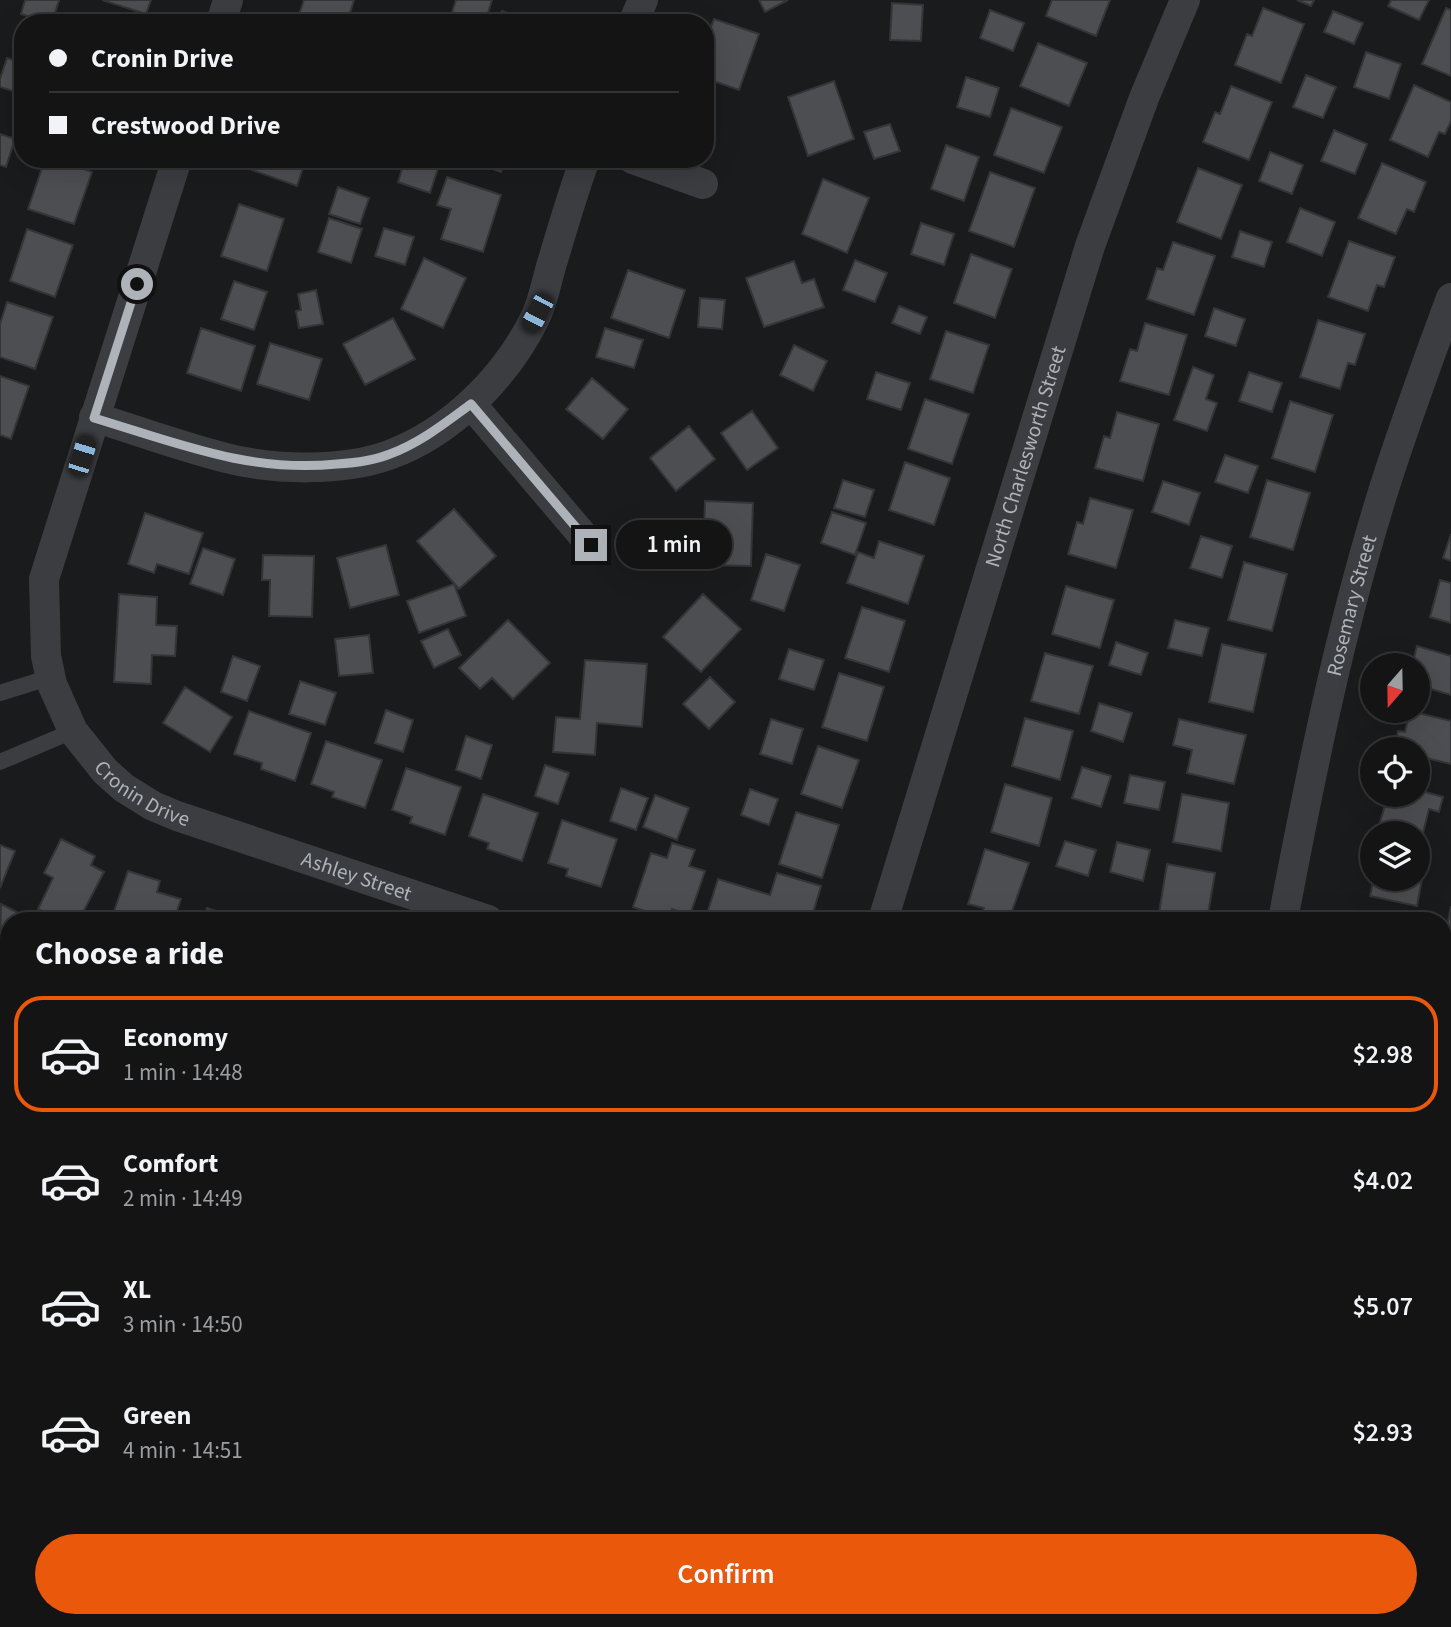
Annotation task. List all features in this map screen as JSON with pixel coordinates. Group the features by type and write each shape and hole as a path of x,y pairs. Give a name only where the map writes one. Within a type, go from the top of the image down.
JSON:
{"street":[{"name":"North Charlesworth Street","path":"885,912 1090,246 1144,98 1185,0"},
{"name":"Cronin Drive","path":"174,168 44,579 46,656 61,706 73,731 105,771 124,788 153,806 226,832"},
{"path":"94,418 227,458 270,465 313,467 356,463 389,455 433,432 471,404 507,365 537,313 582,168"},
{"path":"658,168 703,184"},
{"name":"Rosemary Street","path":"1285,912 1308,789 1382,495 1451,298"},
{"path":"471,404 591,545"},
{"name":"Ashley Street","path":"226,832 464,912"}],"lane":[{"path":"0,693 51,677"},
{"path":"0,762 73,731"}],"building":[{"path":"25,0 59,0 55,14 21,14"},
{"path":"102,0 151,0 146,14"},
{"path":"304,0 354,0 350,14 299,14"},
{"path":"456,0 492,0 488,14 452,12"},
{"path":"759,0 788,0 765,12"},
{"path":"1052,0 1110,0 1096,36 1046,16"},
{"path":"1297,0 1314,0 1311,6"},
{"path":"1391,0 1429,0 1419,20 1388,6"},
{"path":"892,3 923,5 921,41 890,40"},
{"path":"1263,8 1304,24 1281,83 1235,65 1247,34 1252,36"},
{"path":"1446,8 1451,10 1451,76 1422,64"},
{"path":"990,10 1024,23 1013,51 980,38"},
{"path":"1333,11 1363,23 1354,44 1324,32"},
{"path":"714,19 759,34 739,90 714,81"},
{"path":"1038,43 1087,63 1069,106 1020,86"},
{"path":"1366,52 1401,64 1389,99 1354,87"},
{"path":"7,58 14,60 14,91 0,87"},
{"path":"1306,75 1336,87 1323,118 1293,107"},
{"path":"966,77 999,88 990,117 957,107"},
{"path":"834,81 854,139 808,156 788,97"},
{"path":"1414,85 1451,102 1451,121 1445,134 1439,132 1428,157 1390,140"},
{"path":"1231,86 1272,102 1249,160 1203,142 1215,112 1220,114"},
{"path":"1011,108 1062,127 1044,173 994,155"},
{"path":"890,124 900,151 874,159 864,132"},
{"path":"1334,130 1367,144 1355,174 1321,161"},
{"path":"0,134 14,139 14,142 6,167 0,165"},
{"path":"946,145 979,157 964,201 931,189"},
{"path":"1270,152 1303,165 1292,194 1259,181"},
{"path":"1382,163 1426,182 1414,212 1407,209 1396,234 1358,218"},
{"path":"42,168 81,168 92,172 74,224 28,209"},
{"path":"253,168 303,168 297,186"},
{"path":"402,168 438,168 430,193 398,182"},
{"path":"1198,168 1242,185 1221,239 1177,222"},
{"path":"990,172 1035,188 1014,247 969,231"},
{"path":"447,177 501,195 483,252 441,239 451,209 437,205"},
{"path":"823,179 869,198 847,253 802,234"},
{"path":"338,187 369,198 360,224 329,214"},
{"path":"239,204 284,219 267,271 221,256"},
{"path":"1300,208 1335,222 1322,256 1287,242"},
{"path":"329,218 362,229 351,263 318,252"},
{"path":"921,223 954,234 944,265 911,254"},
{"path":"384,228 414,237 405,265 375,256"},
{"path":"27,229 73,245 55,297 10,281"},
{"path":"1240,231 1272,242 1264,267 1232,257"},
{"path":"1349,241 1395,257 1384,287 1377,285 1368,311 1328,297"},
{"path":"1173,242 1215,256 1194,315 1147,299 1157,268 1163,270"},
{"path":"971,254 1012,269 995,318 954,303"},
{"path":"424,258 466,278 443,328 401,309"},
{"path":"855,260 887,273 875,302 843,290"},
{"path":"794,261 802,283 814,279 824,307 764,327 746,278"},
{"path":"628,270 685,290 669,338 611,318"},
{"path":"234,281 267,292 254,330 221,319"},
{"path":"316,290 323,324 299,328 296,311 301,310 298,294"},
{"path":"700,298 725,300 722,329 698,327"},
{"path":"7,302 53,317 35,369 0,357 0,324"},
{"path":"899,306 927,317 920,334 892,323"},
{"path":"1214,308 1245,319 1236,346 1205,336"},
{"path":"393,318 415,359 365,385 343,344"},
{"path":"1318,320 1365,334 1355,365 1348,363 1340,389 1300,377"},
{"path":"1145,323 1187,335 1169,395 1120,381 1130,349 1137,351"},
{"path":"201,328 255,346 241,391 187,373"},
{"path":"605,328 643,340 634,368 596,357"},
{"path":"946,331 989,345 973,393 930,379"},
{"path":"270,343 322,359 309,400 257,384"},
{"path":"794,345 827,361 813,391 780,375"},
{"path":"1193,367 1214,375 1206,399 1217,403 1207,431 1174,420"},
{"path":"876,372 910,383 901,410 867,399"},
{"path":"1249,372 1282,383 1272,412 1239,401"},
{"path":"0,376 29,386 11,439 0,435"},
{"path":"592,378 628,409 603,439 566,409"},
{"path":"925,399 969,414 952,464 908,449"},
{"path":"1290,401 1333,415 1315,472 1272,458"},
{"path":"752,411 778,448 747,470 721,433"},
{"path":"1117,412 1159,424 1143,481 1095,468 1104,436 1110,438"},
{"path":"689,426 715,459 676,491 650,458"},
{"path":"1225,455 1258,466 1248,493 1215,482"},
{"path":"905,462 950,478 934,525 889,510"},
{"path":"843,480 874,490 865,517 834,508"},
{"path":"1267,480 1310,493 1293,550 1250,537"},
{"path":"1163,481 1200,493 1189,525 1152,512"},
{"path":"1090,498 1133,510 1116,568 1068,554 1077,522 1083,524"},
{"path":"705,501 753,503 751,566 703,565"},
{"path":"454,509 496,556 459,589 417,541"},
{"path":"832,512 866,523 855,555 821,543"},
{"path":"145,513 203,533 189,574 157,564 154,573 128,564"},
{"path":"1451,534 1451,561 1443,558"},
{"path":"1201,536 1232,546 1222,578 1190,568"},
{"path":"879,541 924,556 908,604 847,583 858,552 874,558"},
{"path":"386,545 399,595 350,608 337,558"},
{"path":"203,548 235,559 223,595 190,584"},
{"path":"766,554 800,565 784,611 751,600"},
{"path":"263,555 314,556 312,617 269,616 270,580 262,580"},
{"path":"1244,562 1287,574 1272,631 1228,620"},
{"path":"1440,580 1451,583 1451,623 1430,617"},
{"path":"454,584 466,616 419,633 407,601"},
{"path":"1066,586 1114,600 1100,648 1052,634"},
{"path":"119,594 157,597 156,625 177,626 175,656 152,655 151,684 114,682"},
{"path":"703,594 741,629 701,672 663,637"},
{"path":"862,607 905,621 889,672 845,658"},
{"path":"508,620 550,663 513,699 492,678 480,689 459,668"},
{"path":"1175,620 1209,628 1202,656 1168,648"},
{"path":"448,629 461,655 434,668 421,641"},
{"path":"369,635 373,673 339,676 335,639"},
{"path":"1116,642 1148,653 1141,675 1109,665"},
{"path":"1222,644 1266,654 1253,712 1209,702"},
{"path":"1417,646 1451,656 1451,695 1430,689 1430,653 1415,653"},
{"path":"789,649 824,660 814,690 779,679"},
{"path":"1045,653 1093,666 1079,714 1031,701"},
{"path":"233,656 260,666 247,701 221,692"},
{"path":"585,660 647,664 642,727 597,723 595,755 553,752 556,717 580,719"},
{"path":"839,673 884,687 867,741 822,727"},
{"path":"710,677 735,702 709,729 683,704"},
{"path":"300,681 336,693 325,725 289,714"},
{"path":"185,687 232,717 210,752 163,723"},
{"path":"1099,703 1132,713 1123,742 1091,731"},
{"path":"386,710 413,720 403,752 375,743"},
{"path":"249,711 311,733 295,781 261,769 262,763 234,754"},
{"path":"1430,716 1451,721 1451,764 1430,759 1430,737 1397,737 1398,731 1405,732 1407,723 1430,723"},
{"path":"1025,718 1073,731 1060,780 1012,766"},
{"path":"771,719 803,729 792,764 760,754"},
{"path":"1179,719 1246,735 1234,784 1187,773 1192,750 1173,745"},
{"path":"466,736 492,745 481,779 456,770"},
{"path":"326,741 382,760 365,808 332,797 334,792 311,784"},
{"path":"818,746 859,760 842,808 801,794"},
{"path":"545,765 569,773 558,804 535,796"},
{"path":"1082,767 1111,776 1101,807 1072,798"},
{"path":"406,768 461,787 445,835 410,823 412,817 392,810"},
{"path":"1130,775 1165,782 1159,810 1124,803"},
{"path":"1005,784 1052,798 1039,846 991,832"},
{"path":"621,788 648,798 636,830 610,821"},
{"path":"750,789 778,799 769,825 741,815"},
{"path":"1430,793 1443,797 1439,812 1429,809 1426,821 1380,821 1384,807 1430,807"},
{"path":"483,794 538,813 522,861 487,849 489,843 469,836"},
{"path":"1182,794 1229,803 1221,851 1173,842"},
{"path":"655,795 689,808 677,840 643,827"},
{"path":"796,812 839,825 822,878 779,864"},
{"path":"562,820 617,839 601,887 566,876 568,869 548,863"},
{"path":"61,839 95,856 91,865 104,872 83,912 44,912 38,909 53,878 44,873"},
{"path":"1065,841 1096,850 1088,876 1056,866"},
{"path":"1117,842 1150,850 1143,881 1110,872"},
{"path":"672,843 695,850 689,866 705,871 691,912 672,909 671,912 648,912 633,907 651,853 667,858"},
{"path":"0,845 15,851 0,888"},
{"path":"985,849 1029,863 1012,912 983,912 984,908 968,904"},
{"path":"1167,864 1215,873 1208,912 1159,912"},
{"path":"128,871 160,881 157,892 181,899 177,912 114,912"},
{"path":"777,873 821,886 813,912 708,912 718,879 770,895"},
{"path":"1371,891 1420,891 1417,906 1370,896"},
{"path":"1,904 16,912 1,912"}],"route":[{"path":"137,284 94,418 227,458 270,465 313,467 356,463 389,455 433,432 471,404 591,545"}]}
